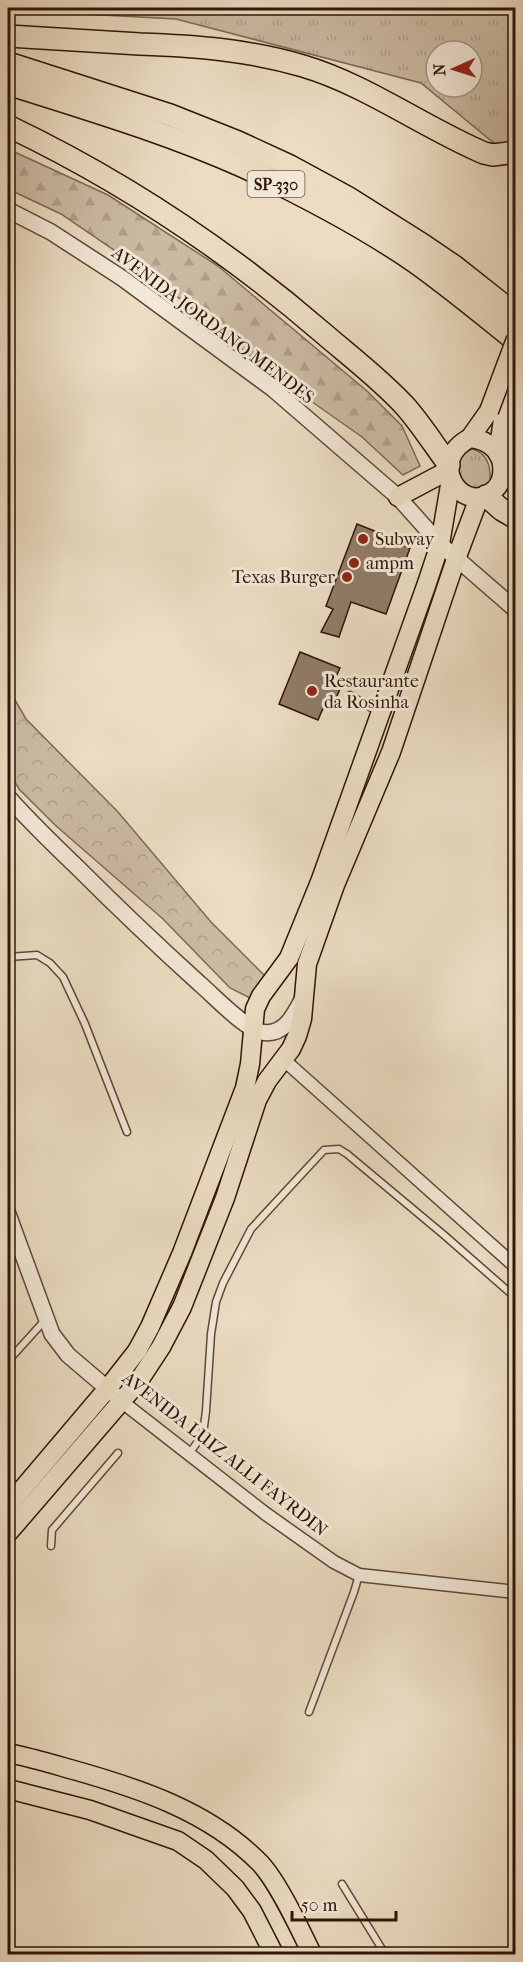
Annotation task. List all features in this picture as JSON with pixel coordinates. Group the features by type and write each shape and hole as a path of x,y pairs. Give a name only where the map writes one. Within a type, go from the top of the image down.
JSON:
{"highway":[{"path":"8,36 192,46 228,49 268,57 305,67 338,80 484,153 493,155 516,152"},
{"name":"SP-330","path":"8,63 170,116 238,142 290,166 347,196 423,244 516,315"},
{"name":"SP-330","path":"8,84 175,139 244,167 357,226 413,261 463,297 516,340"},
{"path":"8,126 76,161 132,194 230,258 265,284 387,388 405,407 449,471"},
{"path":"483,497 516,518"}],"main road":[{"path":"498,454 496,415 516,340"},
{"path":"8,1533 114,1395 146,1335 182,1253 245,1088 250,1064 255,1009 261,996 290,958 381,713 440,544 449,471 456,448 496,415 516,380"},
{"path":"8,1506 114,1395 138,1382 161,1347 182,1307 225,1198 257,1100 267,1081 285,1060 297,1036 302,1019 307,964 335,885 391,752 456,559 483,497 496,489 502,478 503,466 494,447 487,441 470,438"},
{"path":"398,497 449,471"},
{"path":"449,471 457,489 468,496 483,497"},
{"path":"8,1753 86,1773 155,1797 193,1813 231,1838 261,1864 282,1897 312,1954"},
{"path":"8,1790 90,1810 134,1824 178,1842 206,1860 235,1888 252,1911 274,1954"}],"street":[{"name":"AVENIDA JORDANO MENDES","path":"8,210 51,232 122,278 273,389 398,497 440,544 516,610"},
{"path":"8,797 30,822 158,947 252,1028 260,1032 272,1032 285,1026 303,998"},
{"path":"285,1060 516,1267"},
{"name":"AVENIDA LUIZ ALLI FAYRDIN","path":"8,1214 52,1334 68,1355 114,1395 266,1514 334,1562 359,1575 516,1592"}],"lane":[{"path":"350,695 381,713"},
{"path":"8,957 37,955 50,963 63,977 85,1024 127,1132"},
{"path":"189,1454 203,1434 211,1334 216,1302 223,1283 251,1229 324,1150 339,1149 347,1154 444,1234 516,1298"},
{"path":"8,1361 46,1319"},
{"path":"51,1546 52,1530 118,1453"},
{"path":"309,1712 359,1575"},
{"path":"342,1884 384,1954"}],"green space":[{"path":"8,8 515,8 515,123 507,154 440,99 484,99 484,39 424,39 424,85 176,19 8,10"},
{"path":"8,149 108,195 218,266 367,391 402,426 420,466 403,475 362,437 267,370 152,276 61,214 8,189"},
{"path":"472,449 482,454 490,472 490,482 480,494 460,480 461,458"},
{"path":"8,688 26,719 118,812 211,922 265,976 254,1000 230,988 163,919 55,825 19,789 8,770"}],"building":[{"path":"357,524 377,532 375,537 410,548 386,614 351,602 339,637 321,632 333,609 326,606"},
{"name":"Restaurante da Rosinha","path":"300,652 340,668 335,679 343,682 334,703 327,699 318,720 279,704"}],"place":[{"name":"Subway","path":"363,539"},
{"name":"ampm","path":"354,563"},
{"name":"Texas Burger","path":"347,577"},
{"name":"Restaurante da Rosinha","path":"312,691"}]}
